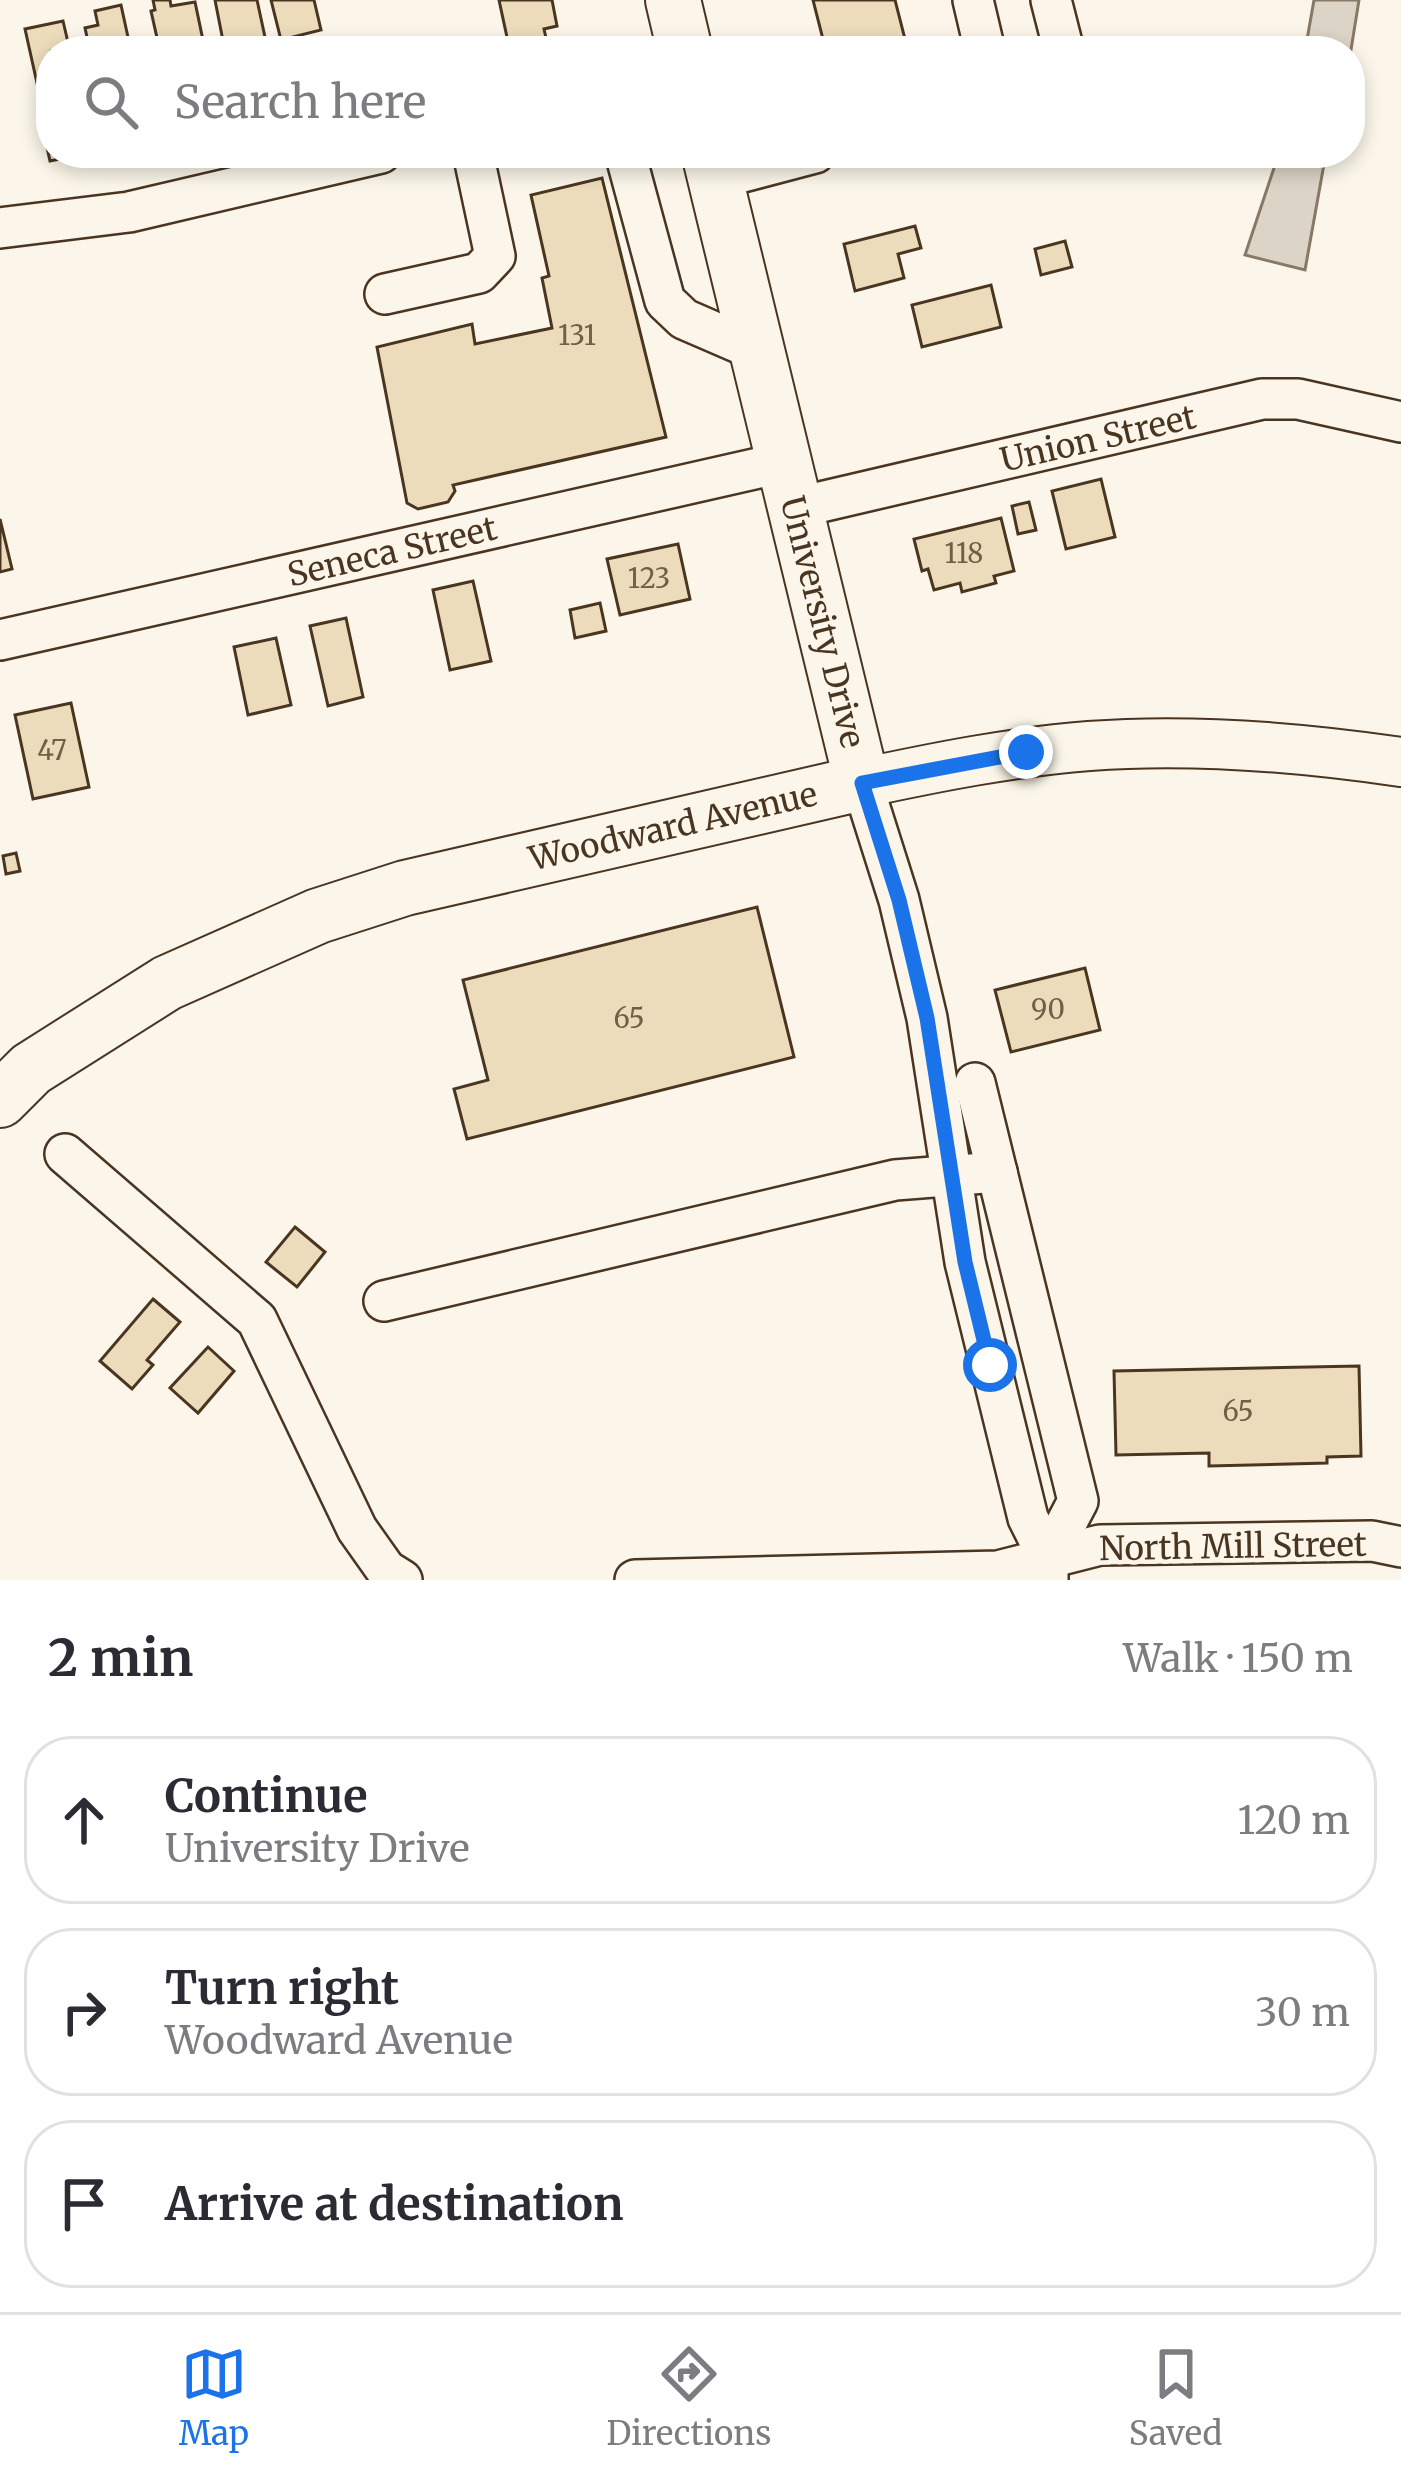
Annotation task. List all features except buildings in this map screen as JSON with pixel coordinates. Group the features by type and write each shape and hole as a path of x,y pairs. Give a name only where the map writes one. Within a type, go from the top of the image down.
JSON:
{"highway":[{"path":"673,0 681,36"},
{"name":"University Drive","path":"713,168 862,783"},
{"name":"Woodward Avenue","path":"0,1100 31,1069 167,983 318,916 405,888 862,783"}],"main road":[{"name":"Woodward Avenue","path":"862,783 1026,752 1135,744 1247,745 1401,762"}],"street":[{"path":"973,0 981,36"},
{"path":"1051,0 1060,36"},
{"path":"0,228 129,212 317,168"},
{"path":"385,294 479,273 495,256 476,168"},
{"path":"629,168 665,301 684,319 758,351"},
{"name":"Union Street","path":"790,485 1275,397 1401,422"},
{"name":"Seneca Street","path":"0,640 790,485"},
{"name":"University Drive","path":"862,783 918,978 965,1262 1028,1518 1048,1569"},
{"path":"975,1083 1078,1502 1048,1569"},
{"path":"65,1154 264,1329 357,1529 386,1570 402,1580"},
{"path":"384,1301 895,1180 997,1172"},
{"name":"North Mill Street","path":"635,1580 1048,1569 1100,1545 1372,1541 1401,1547"}],"shaded area":[{"path":"1314,0 1359,0 1353,36 1308,36"},
{"path":"1274,168 1323,168 1305,270 1245,255"}],"route":[{"path":"990,1365 965,1262 927,1018 899,900 862,783 1026,752"}]}
